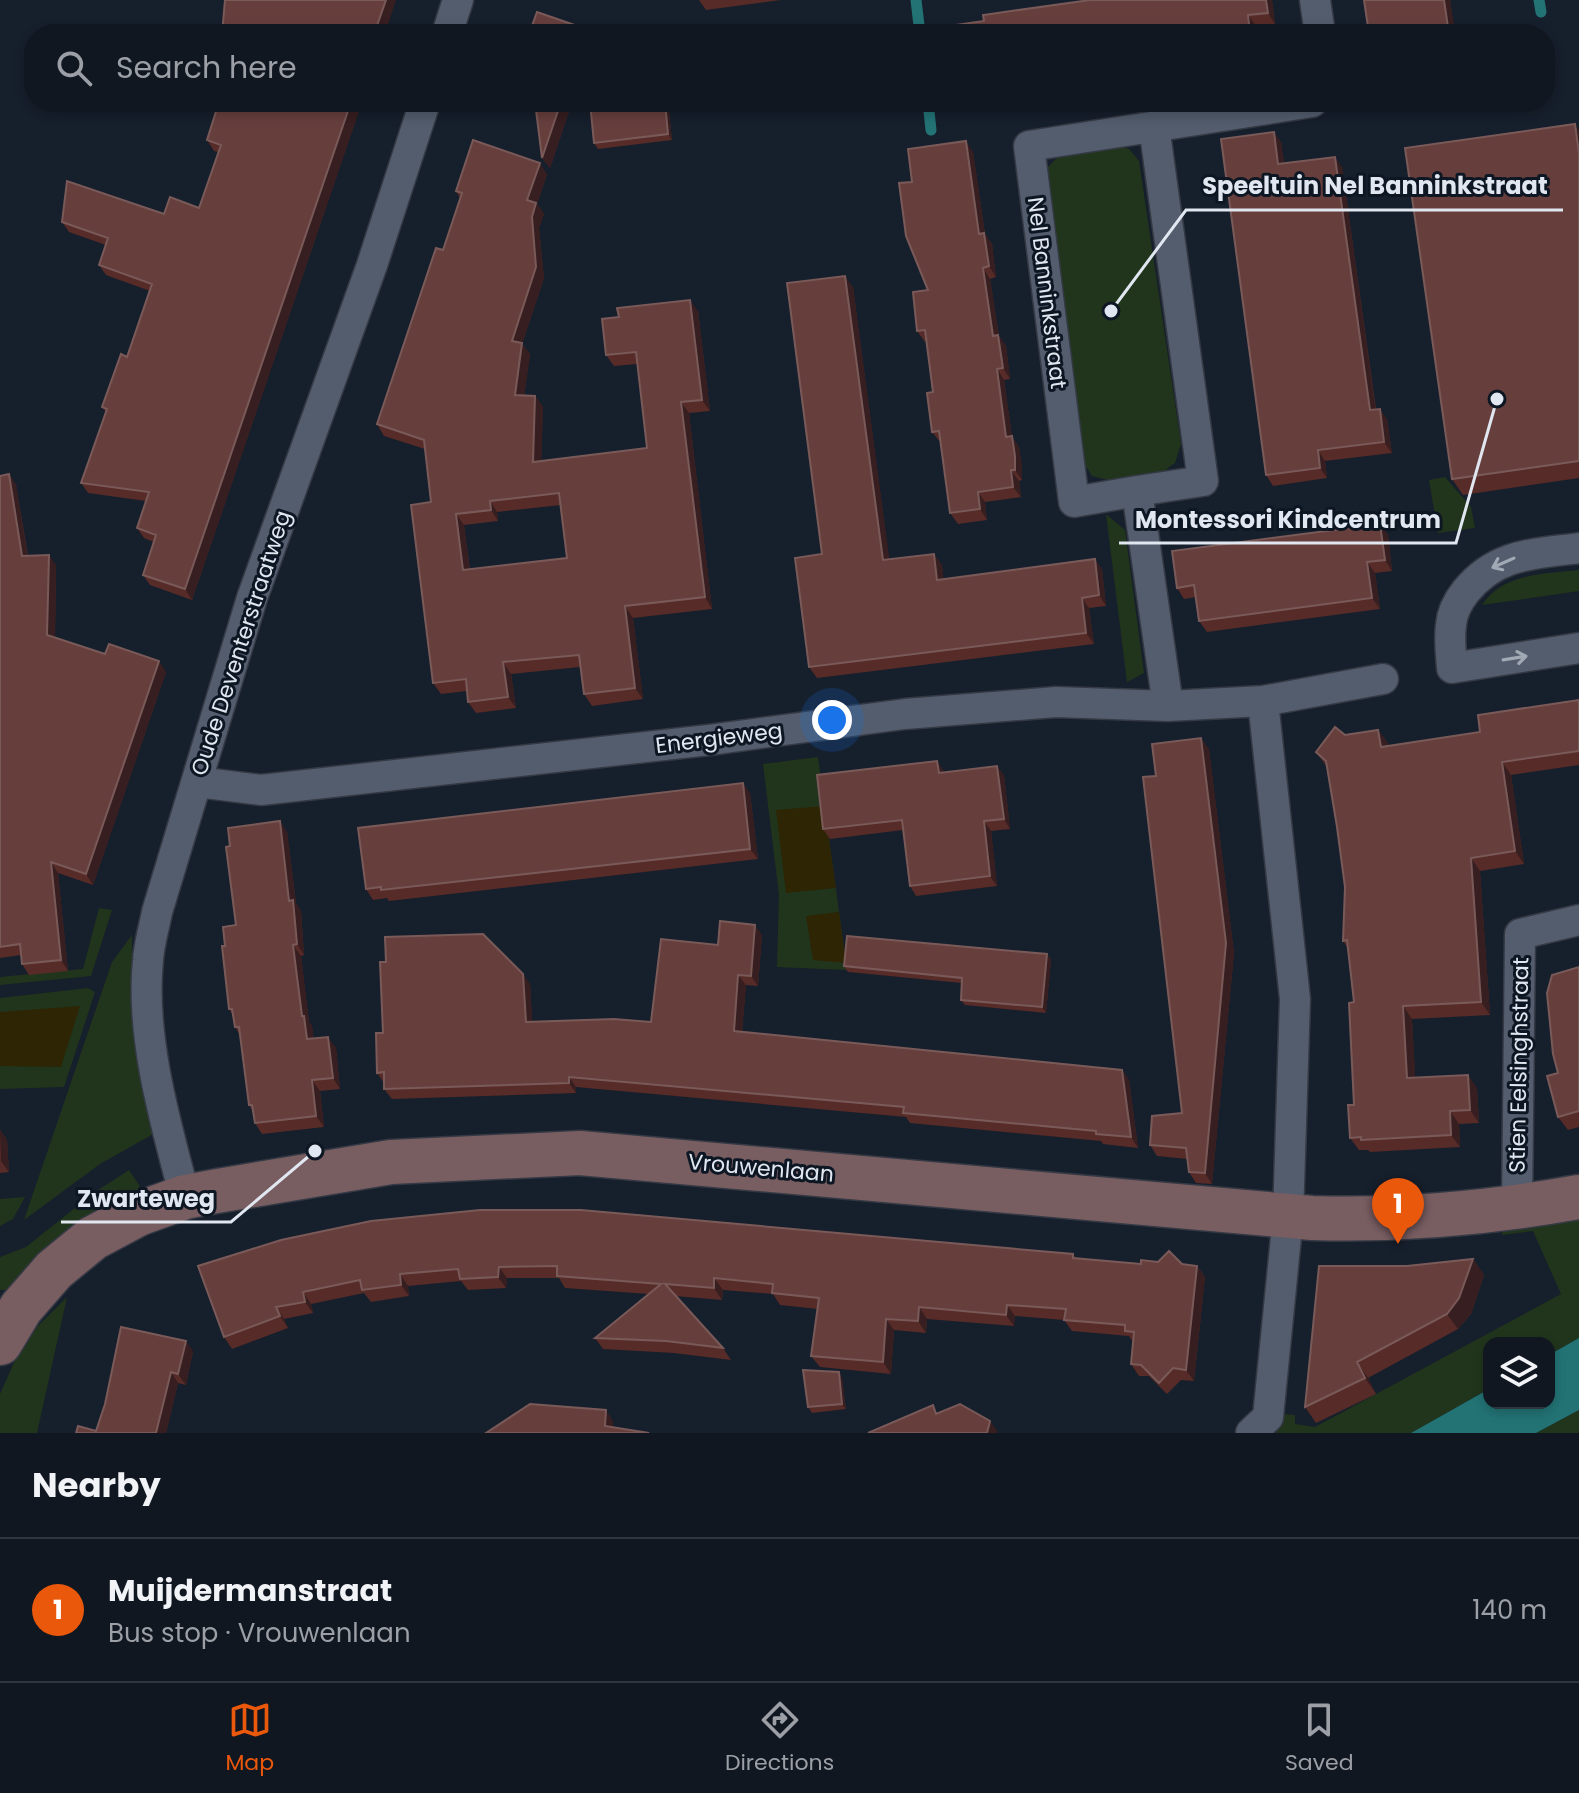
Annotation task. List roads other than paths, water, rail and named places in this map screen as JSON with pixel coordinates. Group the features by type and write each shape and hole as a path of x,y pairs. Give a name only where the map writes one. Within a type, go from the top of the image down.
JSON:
{"street":[{"path":"450,24 458,0"},
{"path":"1315,0 1319,24"},
{"name":"Oude Deventerstraatweg","path":"185,1197 157,1081 149,1022 147,962 157,912 252,598 372,265 422,112"},
{"name":"Nel Banninkstraat","path":"1154,126 1203,481 1074,502 1029,146 1154,126 1246,112"},
{"path":"1137,491 1168,706"},
{"path":"1579,548 1517,557 1495,564 1473,583 1458,601 1451,624 1452,668 1579,648"},
{"name":"Energieweg","path":"197,782 261,790 709,740 905,714 1056,702 1168,706 1263,701 1383,679"},
{"path":"1251,1433 1268,1417 1288,1217 1295,999 1263,701"},
{"name":"Stien Eelsinghstraat","path":"1517,1208 1520,934 1579,920"},
{"name":"Vrouwenlaan","path":"3,1332 37,1288 93,1238 138,1214 185,1197 391,1162 580,1153 1288,1217 1379,1220 1446,1217 1579,1197"}],"waterway":[{"path":"916,0 919,24"},
{"path":"1539,0 1541,12"},
{"path":"929,112 931,130"}],"place":[{"name":"Speeltuin Nel Banninkstraat","path":"1111,311"},
{"name":"Montessori Kindcentrum","path":"1497,399"},
{"name":"Zwarteweg","path":"315,1151"},
{"name":"Muijdermanstraat","path":"1398,1244"}]}
